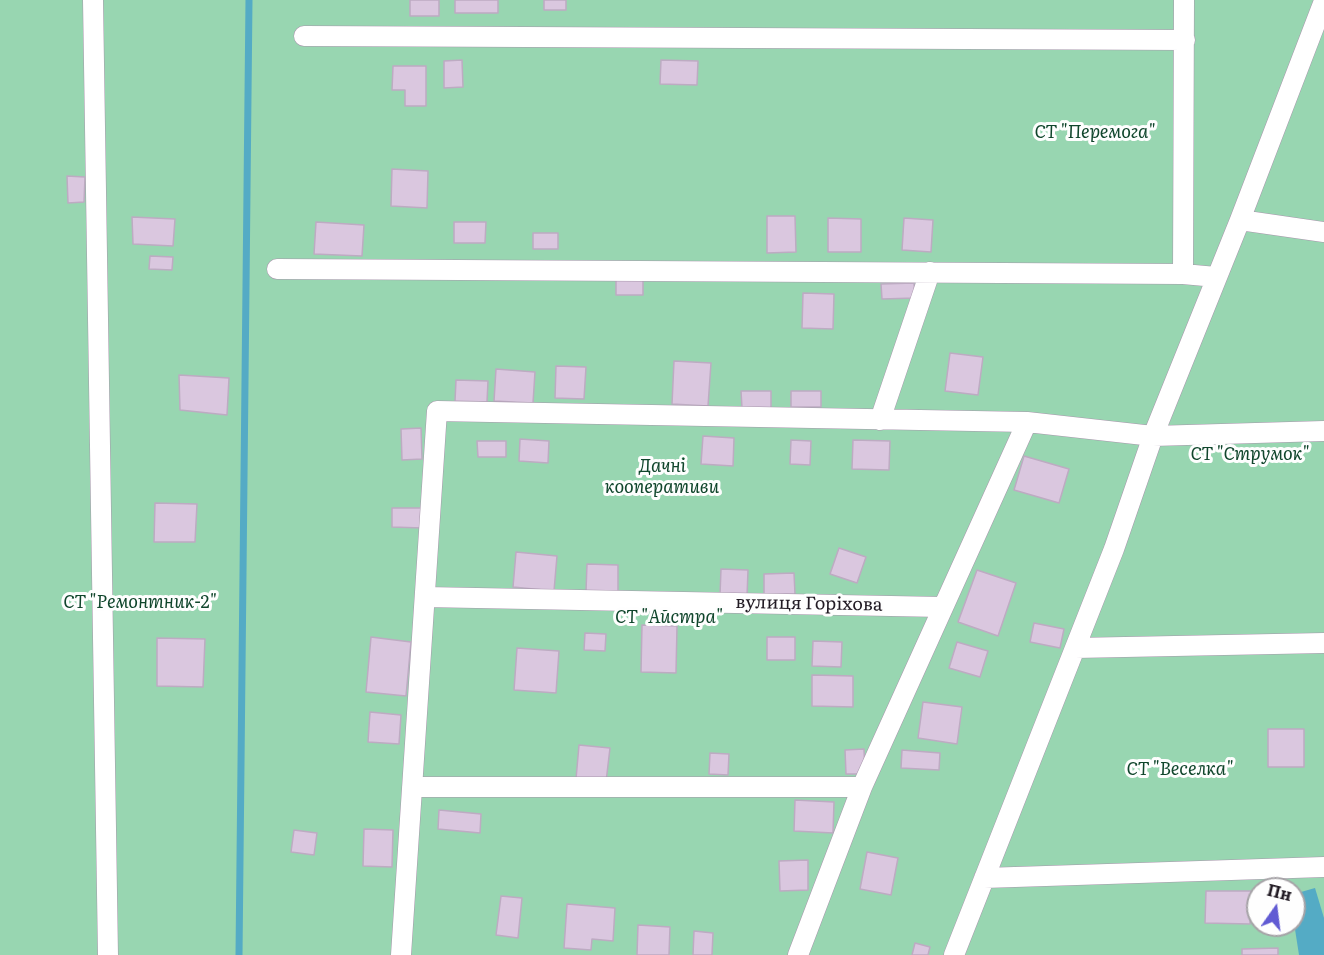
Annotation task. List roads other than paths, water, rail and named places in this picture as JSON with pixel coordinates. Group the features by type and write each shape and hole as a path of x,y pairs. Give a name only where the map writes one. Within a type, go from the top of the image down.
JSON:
{"street":[{"path":"93,0 108,955"},
{"path":"1183,274 1184,0"},
{"path":"954,955 1114,549 1153,436 1240,220 1324,1"},
{"path":"304,36 1185,40"},
{"path":"1240,220 1324,232"},
{"path":"277,268 1183,274 1216,277"},
{"path":"880,420 930,272"},
{"path":"401,955 437,411 1027,422 1153,436 1324,431"},
{"path":"798,955 862,787 1027,422"},
{"name":"вулиця Горіхова","path":"425,597 942,607"},
{"path":"1075,648 1324,643"},
{"path":"412,787 862,787"},
{"path":"984,878 1324,867"}],"water":[{"path":"1315,888 1324,918 1324,955 1299,955 1296,937 1306,937 1306,891"}],"waterway":[{"path":"239,955 249,0"}],"park label":[{"name":"СТ \"Перемога\"","path":"1095,133"},
{"name":"СТ \"Струмок\"","path":"1250,455"},
{"name":"Дачні кооперативи","path":"662,477"},
{"name":"СТ \"Ремонтник-2\"","path":"140,603"},
{"name":"СТ \"Айстра\"","path":"669,618"},
{"name":"СТ \"Веселка\"","path":"1180,770"}]}
